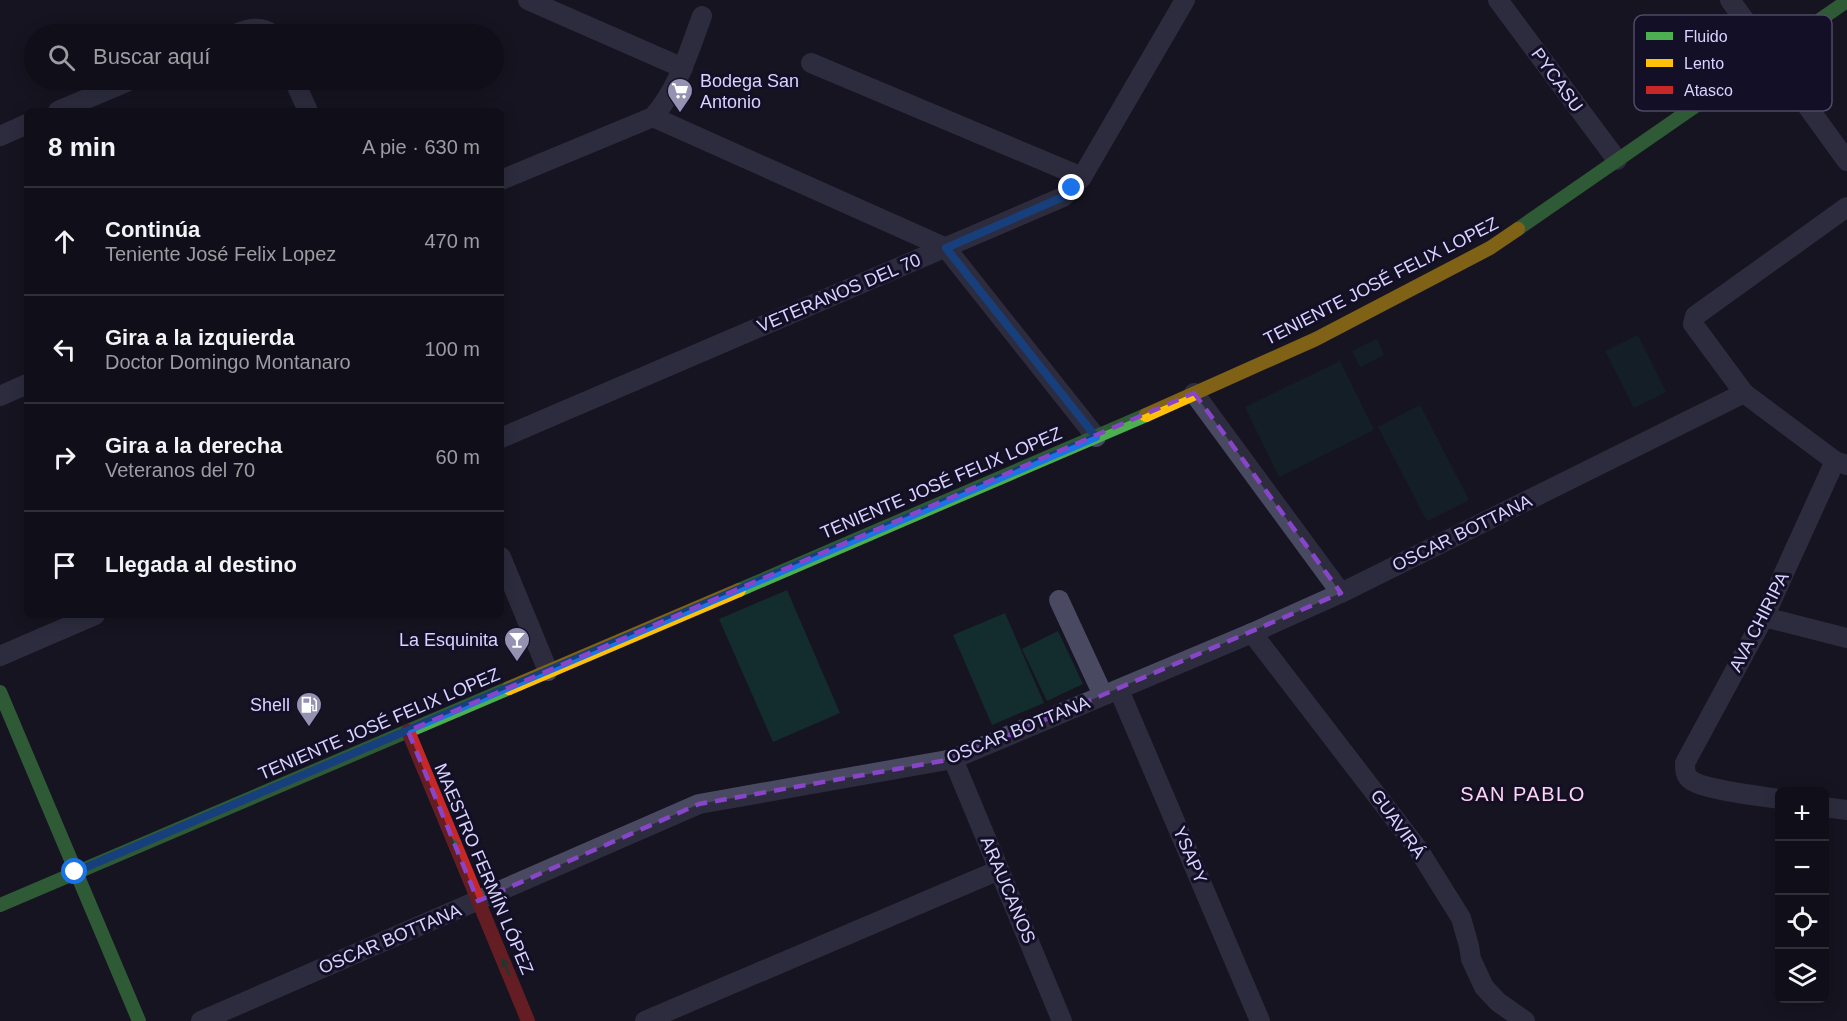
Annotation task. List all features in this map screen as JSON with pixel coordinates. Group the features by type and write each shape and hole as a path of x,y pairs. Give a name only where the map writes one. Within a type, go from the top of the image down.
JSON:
{"main road":[{"name":"TENIENTE JOSÉ FELIX LOPEZ","path":"1827,15 1847,1"},
{"name":"TENIENTE JOSÉ FELIX LOPEZ","path":"0,905 1096,437 1316,339 1490,248 1689,111"},
{"path":"0,692 139,1021"},
{"name":"MAESTRO FERMÍN LÓPEZ","path":"408,731 528,1021"}],"street":[{"path":"528,0 683,69"},
{"name":"VETERANOS DEL 70","path":"504,437 1063,197 1082,177 1185,0"},
{"name":"PYCASU","path":"1498,0 1617,160"},
{"path":"1730,0 1741,15"},
{"path":"504,179 653,117 663,106 683,69 702,16"},
{"path":"811,63 1082,177"},
{"path":"65,108 107,90"},
{"path":"299,90 307,108"},
{"path":"1810,111 1847,161"},
{"path":"653,117 946,248 1096,437"},
{"path":"0,136 24,125"},
{"path":"1841,463 1744,393 1693,324 1695,316 1847,207"},
{"path":"0,396 24,385"},
{"path":"1194,393 1341,593"},
{"name":"OSCAR BOTTANA","path":"201,1021 699,804 953,759 1341,593 1744,393"},
{"name":"AVA CHIRIPA","path":"1775,798 1703,786 1690,780 1685,772 1685,763 1764,617 1841,463"},
{"path":"504,564 548,671"},
{"name":"YSAPY","path":"1059,600 1111,692 1260,1021"},
{"path":"1764,617 1847,638"},
{"path":"0,656 88,618"},
{"name":"GUAVIRÁ","path":"1252,633 1418,849 1461,918 1471,959 1484,987 1498,1002 1525,1021"},
{"name":"ARAUCANOS","path":"953,759 1062,1021"},
{"path":"1829,808 1847,810"},
{"path":"645,1021 999,870"}],"highlighted area":[{"path":"1194,393 1341,593 953,759 699,804 478,901 408,731"}],"green space":[{"path":"1638,335 1666,392 1634,408 1605,351"},
{"path":"1377,339 1384,355 1360,367 1352,351"},
{"path":"1340,361 1374,430 1279,477 1245,407"},
{"path":"1420,405 1469,500 1427,521 1378,427"},
{"path":"787,590 840,713 773,742 719,619"},
{"path":"1005,613 1044,703 992,725 953,635"},
{"path":"1058,631 1083,684 1047,701 1022,649"}],"traffic: fast":[{"path":"1827,15 1847,1"},
{"path":"1518,229 1688,111"},
{"path":"739,590 1146,415"},
{"path":"0,905 509,688"},
{"path":"0,692 139,1021"}],"traffic: slow":[{"path":"1146,415 1316,339 1490,248 1518,229"},
{"path":"509,688 739,590"}],"traffic: jam":[{"path":"408,731 528,1021"}],"place":[{"name":"Bodega San Antonio","path":"680,114"},
{"name":"La Esquinita","path":"517,663"},
{"name":"Shell","path":"309,728"}],"district":[{"name":"SAN PABLO","path":"1523,794"}],"route":[{"path":"75,872 1096,437 946,248 1063,197 1072,188"}]}
